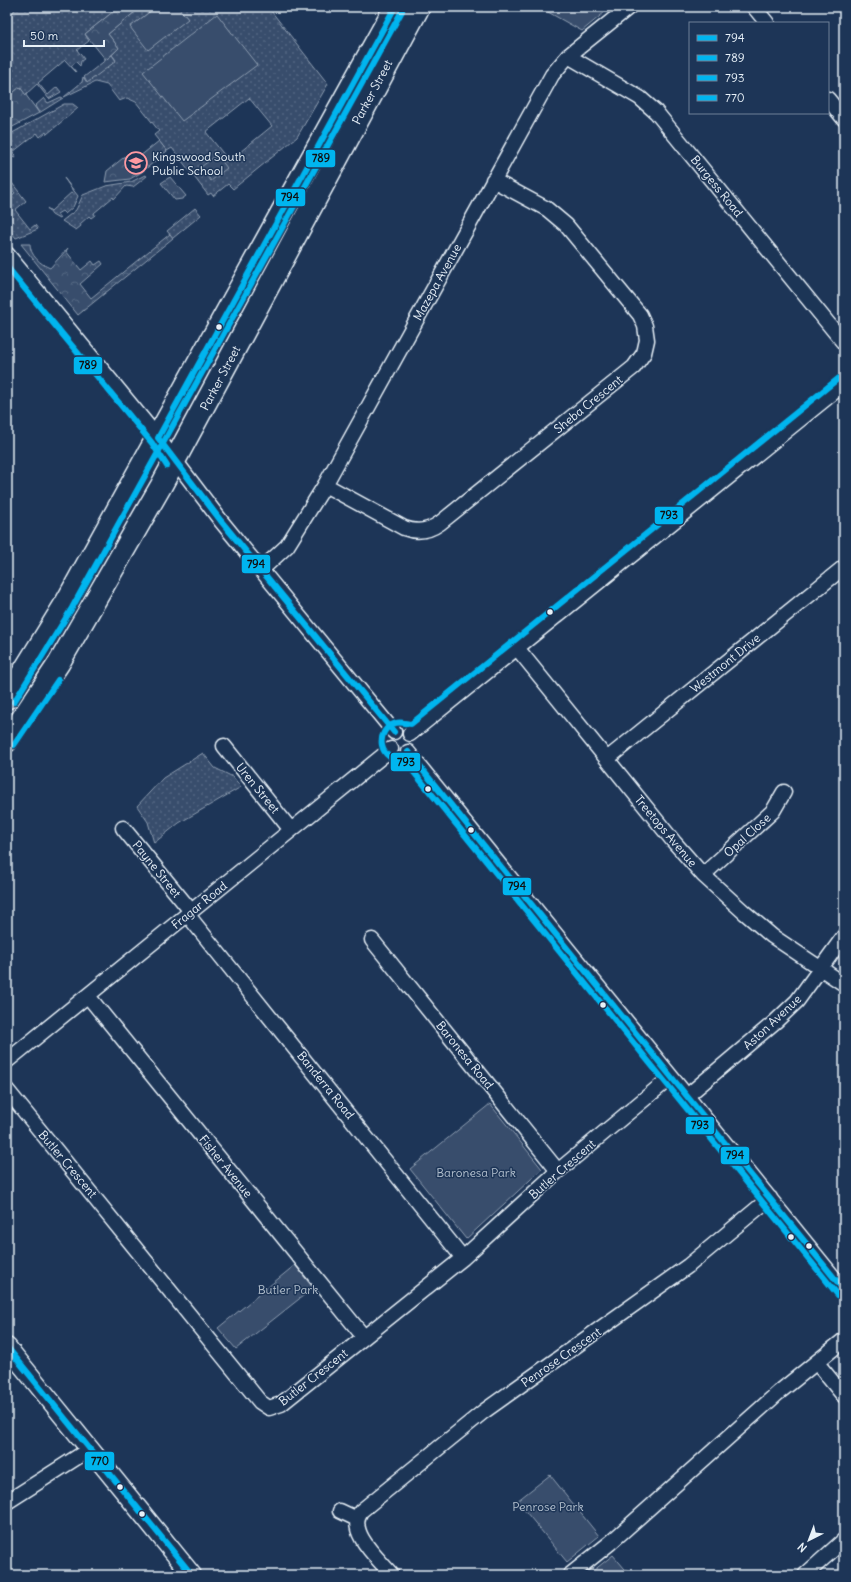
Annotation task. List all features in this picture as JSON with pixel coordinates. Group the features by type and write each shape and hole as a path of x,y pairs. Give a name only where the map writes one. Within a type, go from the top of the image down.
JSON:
{"highway":[{"name":"Parker Street","path":"7,698 65,604 395,7"},
{"name":"Parker Street","path":"7,741 76,635 174,462 419,7"}],"main road":[{"path":"7,1347 192,1575"}],"street":[{"name":"Mazepa Avenue","path":"261,570 287,546 325,485 542,92 568,56 629,7"},
{"path":"754,7 766,22"},
{"name":"Burgess Road","path":"568,56 640,98 656,112 844,342"},
{"path":"829,100 844,119"},
{"name":"Sheba Crescent","path":"325,485 404,528 417,531 429,529 440,523 628,372 642,357 647,340 643,320 571,230 547,209 493,180"},
{"path":"7,254 158,438 174,462 394,732"},
{"path":"410,734 844,384"},
{"name":"Westmont Drive","path":"607,759 843,571"},
{"name":"Treetops Avenue","path":"517,648 674,842 703,874 758,924 844,984"},
{"path":"401,730 410,734 412,746 408,752 401,754 391,749 389,742 394,732 401,730"},
{"name":"Uren Street","path":"224,746 291,830"},
{"name":"Fragar Road","path":"7,1061 391,749"},
{"path":"408,752 844,1290"},
{"name":"Opal Close","path":"703,874 773,811 784,792"},
{"name":"Payne Street","path":"123,828 189,912"},
{"name":"Banderra Road","path":"189,912 464,1258"},
{"name":"Aston Avenue","path":"687,1096 786,1012 803,995 844,936"},
{"name":"Baronesa Road","path":"372,940 558,1170"},
{"name":"Fisher Avenue","path":"88,996 364,1337"},
{"name":"Butler Crescent","path":"7,1090 263,1405 270,1408 281,1404 464,1258 558,1170 671,1077"},
{"name":"Penrose Crescent","path":"356,1519 364,1508 483,1412 688,1266 770,1198"},
{"path":"570,1575 610,1543 778,1392 817,1363 844,1340"},
{"path":"817,1363 844,1396"},
{"path":"7,1502 90,1449"},
{"path":"340,1512 356,1519 358,1533 392,1575"},
{"path":"805,1575 844,1540"}],"green space":[{"path":"19,7 119,7 85,34 89,41 77,50 84,59 81,61 80,66 76,62 71,66 76,72 65,60 38,83 48,95 57,87 61,92 49,99 37,84 25,95 20,87 7,98 7,16"},
{"path":"119,7 141,7 108,34 119,48 106,60 85,34"},
{"path":"141,7 156,7 130,27 188,19 178,7 268,7 328,84 297,137 233,189 228,184 213,196 211,193 208,195 172,148 167,151 154,135 159,131 136,102 127,98 119,101 107,85 95,82 64,97 82,82 83,77 87,82 116,60 112,55 119,48 108,34","holes":["249,98 272,126 229,161 206,132"]},
{"path":"156,7 178,7 188,19 148,50 130,27"},
{"path":"539,7 611,7 582,31"},
{"path":"217,14 257,65 182,121 143,72"},
{"path":"112,55 116,61 87,83 84,77"},
{"path":"20,87 39,113 7,130 7,98"},
{"path":"61,97 63,98 39,113 35,106 44,98 48,103"},
{"path":"64,104 73,104 78,108 47,134 46,132 40,137 37,133 13,152 16,157 14,158 9,153 7,154 7,136"},
{"path":"159,141 167,151 142,172 130,179 105,182 107,171 128,154 134,161"},
{"path":"214,157 221,160 227,168 211,181 201,167"},
{"path":"145,175 147,176 133,187 126,186 114,199 113,197 94,213 95,215 91,218 89,216 76,230 62,221 76,210 83,195 106,186 131,182"},
{"path":"170,177 186,196 182,199 175,200 161,183"},
{"path":"64,178 78,196 73,207 65,214 62,211 57,214 60,218 59,219 52,215 47,208 51,211 73,191"},
{"path":"12,183 26,201 15,210 30,229 35,225 38,229 16,238 7,227 7,199 15,193 9,186"},
{"path":"195,208 201,215 173,238 167,231"},
{"path":"170,234 173,238 78,315 21,244 30,244 30,248 36,259 50,268 68,248 66,251 81,270 92,261 95,265 101,261 103,264 80,284 91,298"},
{"path":"203,753 215,768 233,777 241,787 179,823 154,843 148,822 137,806 163,778"},
{"name":"Baronesa Park","path":"490,1104 542,1169 466,1239 410,1169"},
{"name":"Butler Park","path":"295,1265 313,1288 236,1349 218,1328"},
{"name":"Penrose Park","path":"550,1475 599,1536 567,1562 517,1501"},
{"path":"613,1555 630,1575 588,1575"}],"transit line":[{"name":"794","path":"394,732 221,521 158,438 395,7"},
{"name":"789","path":"14,702 72,608 402,11"},
{"name":"789","path":"7,267 152,443 167,466"},
{"name":"793","path":"838,1295 404,760 396,760 384,751 382,739 384,732 396,723 402,722 411,724 839,378"},
{"name":"789","path":"14,745 58,680"},
{"name":"794","path":"408,752 844,1290"},
{"name":"770","path":"7,1347 192,1575"}],"place":[{"name":"Kingswood South Public School","path":"136,163"}]}
